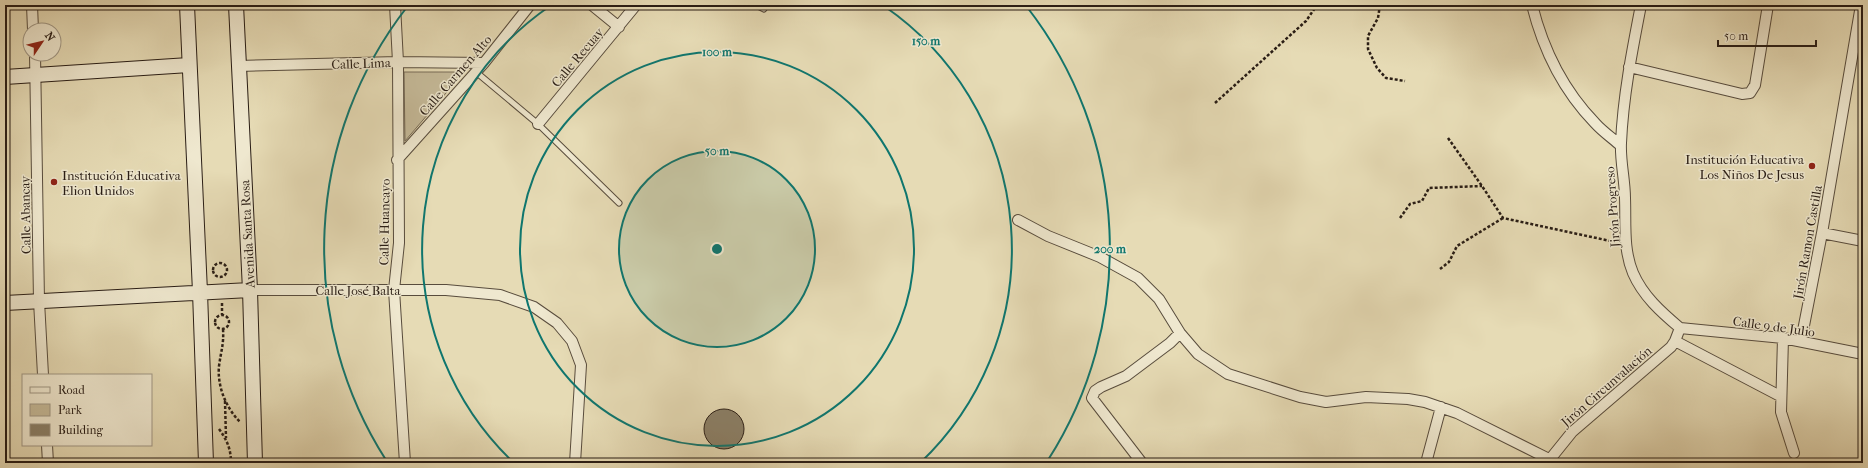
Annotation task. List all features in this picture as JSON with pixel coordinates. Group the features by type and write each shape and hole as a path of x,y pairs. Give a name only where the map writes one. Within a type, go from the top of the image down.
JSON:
{"street":[{"path":"32,5 33,22"},
{"path":"187,5 206,463"},
{"name":"Avenida Santa Rosa","path":"236,5 250,290 255,463"},
{"name":"Calle Huancayo","path":"395,5 398,62 397,160 399,243 394,290 405,463"},
{"name":"Calle Carmen Alto","path":"397,160 484,63 530,5"},
{"path":"592,5 619,27"},
{"name":"Calle Recuay","path":"538,124 636,5"},
{"path":"1532,5 1537,25 1550,59 1571,95 1595,124 1620,145"},
{"name":"Jirón Progreso","path":"1641,5 1629,67 1620,145 1625,197 1625,244 1633,272 1642,290 1659,310 1680,328"},
{"path":"1629,67 1742,94 1750,93 1755,86 1768,5"},
{"name":"Jirón Ramon Castilla","path":"1801,341 1822,233 1861,5"},
{"name":"Calle Abancay","path":"35,62 39,301 43,374"},
{"name":"Calle Lima","path":"238,66 398,62 484,63"},
{"path":"5,77 190,65"},
{"path":"1018,220 1048,236 1100,257 1138,278 1159,299 1180,333 1198,354 1228,374 1300,397 1326,402 1366,397 1408,399 1441,407 1548,461"},
{"path":"1822,233 1863,240"},
{"name":"Calle José Balta","path":"5,303 250,290 446,290 500,295 534,307 557,323 572,341 581,365 575,463"},
{"path":"1680,328 1676,341 1780,396"},
{"name":"Calle 9 de Julio","path":"1680,328 1783,338 1863,354"},
{"path":"1142,463 1092,398 1096,391 1101,387 1126,376 1170,343 1180,333"},
{"path":"1783,338 1780,396 1781,412 1794,453"},
{"name":"Jirón Circunvalación","path":"1548,461 1572,432 1676,341"},
{"path":"1426,463 1441,407"},
{"path":"47,446 48,463"}],"lane":[{"path":"756,5 764,9"},
{"path":"476,72 538,124 619,202"}],"path":[{"path":"1215,103 1306,20 1317,5"},
{"path":"1380,5 1378,18 1368,36 1368,49 1377,68 1386,78 1405,81"},
{"path":"1448,138 1503,218"},
{"path":"1400,218 1410,204 1422,200 1429,188 1482,186"},
{"path":"1440,269 1450,262 1457,246 1503,218 1625,244"},
{"path":"220,263 227,268 224,276 217,277 213,272 214,266 220,263"},
{"path":"222,314 229,320 228,326 223,329 217,326 215,320 222,314"},
{"path":"223,329 224,344 219,366 220,381 225,401 226,438"},
{"path":"225,401 234,417 254,437"},
{"path":"204,411 226,438 231,451 231,463"}],"green space":[{"path":"404,72 464,72 405,141"}],"building":[{"path":"724,409 732,411 738,415 742,421 744,429 742,437 738,443 732,447 724,449 716,447 710,443 706,437 704,429 706,421 710,415 716,411"}],"place":[{"name":"Institución Educativa Los Niños De Jesus","path":"1812,166"},
{"name":"Institución Educativa Elion Unidos","path":"54,182"}]}
